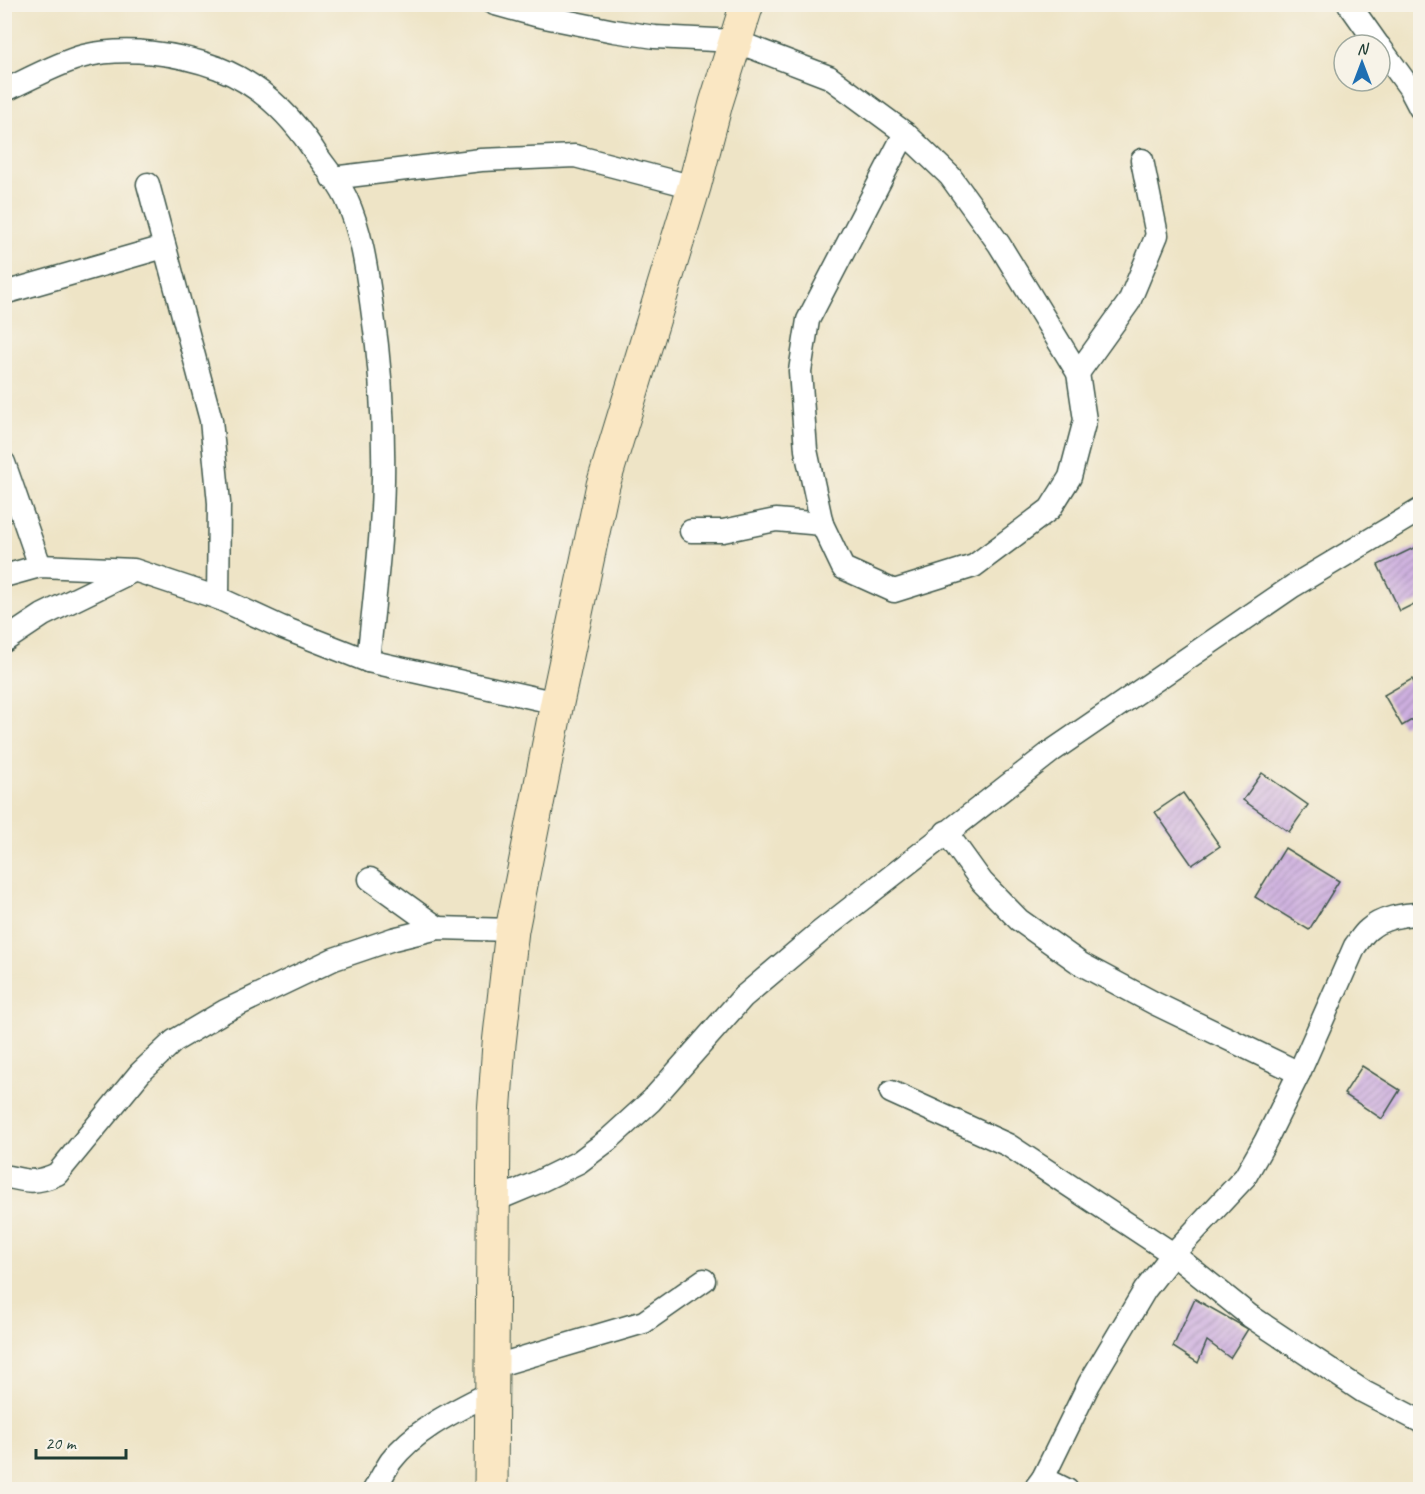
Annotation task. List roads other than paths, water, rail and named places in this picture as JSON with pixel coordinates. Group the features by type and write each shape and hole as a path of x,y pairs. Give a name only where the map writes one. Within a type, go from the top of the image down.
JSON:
{"street":[{"path":"495,4 535,15 614,31 655,37 735,41 829,77 905,133 950,177 992,234 1078,373 1085,420 1070,477 1050,509 974,566 894,591 843,568 822,524 806,450 800,371 808,320 905,133"},
{"path":"491,1490 494,1115 499,1044 512,930 603,485 747,4"},
{"path":"1349,4 1370,33"},
{"path":"4,91 83,56 117,52 160,54 202,62 236,75 274,101 301,131 346,197 361,245 380,358 383,407 383,481 379,557 368,662"},
{"path":"1392,59 1415,82 1420,108"},
{"path":"332,178 481,160 575,156 694,187"},
{"path":"1078,373 1129,302 1157,235 1142,160"},
{"path":"148,184 211,420 219,503 218,598"},
{"path":"4,293 164,247"},
{"path":"4,463 40,566"},
{"path":"493,1201 579,1162 608,1140 651,1101 743,997 820,932 1052,751 1293,586 1420,510"},
{"path":"692,531 723,531 776,520 822,524"},
{"path":"4,576 40,566 134,570 218,598 281,627 368,662 557,702"},
{"path":"4,642 43,615 134,570"},
{"path":"946,832 982,882 1019,920 1081,964 1299,1073"},
{"path":"370,879 438,928"},
{"path":"1067,1490 1039,1484 1089,1384 1145,1290 1173,1254 1245,1176 1265,1143 1299,1073 1355,946 1369,929 1387,919 1420,914"},
{"path":"4,1176 30,1182 57,1174 140,1073 174,1041 225,1011 334,959 393,939 438,928 512,930"},
{"path":"891,1092 1008,1146 1173,1254 1250,1316 1364,1392 1420,1421"},
{"path":"374,1490 392,1460 418,1435 492,1379 644,1322 704,1280"}]}
